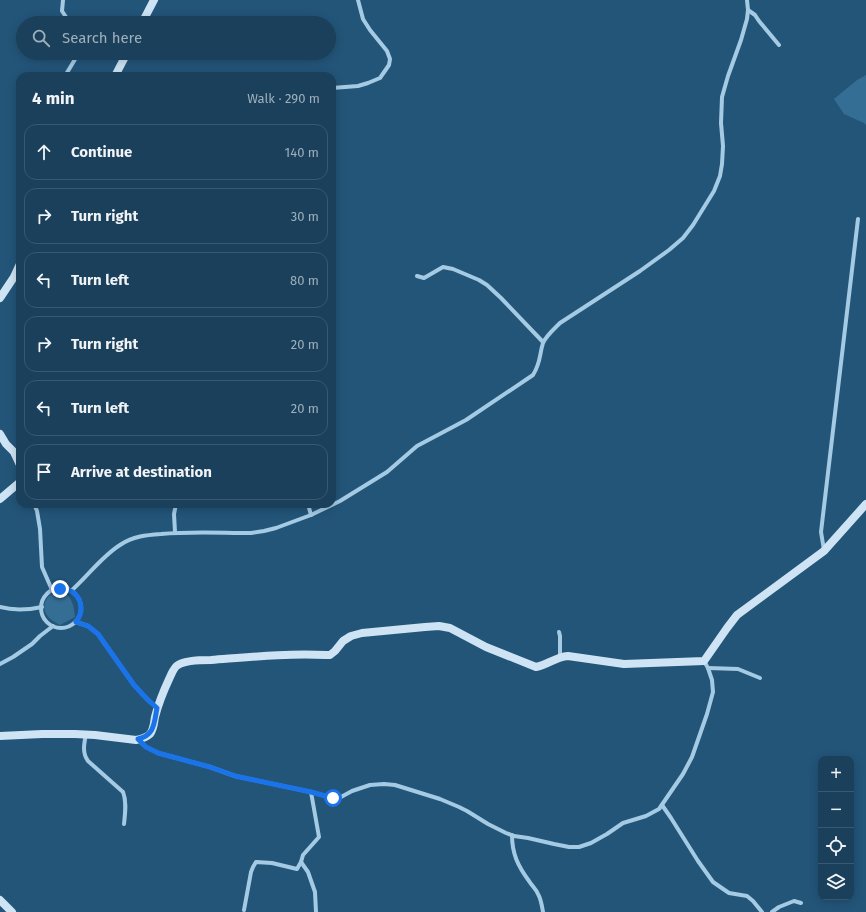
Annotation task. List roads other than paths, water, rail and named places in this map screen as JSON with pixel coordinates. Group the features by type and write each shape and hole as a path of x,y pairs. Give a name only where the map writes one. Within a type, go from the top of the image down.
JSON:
{"street":[{"path":"63,0 62,11 65,16"},
{"path":"146,16 154,0"},
{"path":"336,88 358,86 368,83 380,78 389,66 390,58 387,51 363,19 358,0"},
{"path":"336,503 387,472 417,446 466,420 533,375 538,364 543,342 551,331 560,323 640,271 683,238 714,192 720,176 723,146 721,123 722,98 747,19 747,0"},
{"path":"748,10 755,15 759,22 779,45"},
{"path":"67,72 75,60"},
{"path":"117,72 123,60"},
{"path":"824,551 821,532 858,219"},
{"path":"417,276 424,278 443,267 453,269 479,280 501,298 543,342"},
{"path":"0,298 16,273"},
{"path":"0,434 6,444 16,450"},
{"path":"0,499 16,485"},
{"path":"706,665 727,628 737,616 824,551 866,504"},
{"path":"36,508 40,529 42,566 52,590"},
{"path":"175,508 175,532"},
{"path":"309,508 312,515"},
{"path":"71,591 99,562 112,551 131,539 142,536 175,532 258,532 276,528 312,515 326,508"},
{"path":"62,588 71,591 78,597 81,605 80,614 76,622 65,627 53,626 44,617 42,607 45,597 52,590 62,588"},
{"path":"0,607 22,610 42,607"},
{"path":"76,622 88,626 98,634 134,685 157,708"},
{"path":"0,664 32,644 53,626"},
{"path":"0,736 86,734 138,739 146,737 153,727 161,694 174,670 180,663 262,655 330,655 346,638 351,636 362,633 425,627 439,626 450,628 486,647 536,667 543,666 560,657 568,656 624,664 706,665 738,669 760,678"},
{"path":"559,632 560,657"},
{"path":"138,739 146,747 158,753 210,767 235,776 311,792 335,799 370,785 395,785 440,799 459,807 501,831 512,835 569,847 583,846 600,838 623,823 649,814 662,805 683,774 692,756 702,728 713,692 712,680 706,665"},
{"path":"86,734 84,749 85,756 88,761 123,792 125,805 124,824"},
{"path":"244,910 252,867 256,862 297,869 303,855 319,836 311,792"},
{"path":"662,805 713,882 729,893 747,896 762,912"},
{"path":"512,835 512,846 516,862 538,894 543,912"},
{"path":"301,862 308,872 315,892 316,912"},
{"path":"0,900 12,912"},
{"path":"772,912 794,901 801,903"}]}
